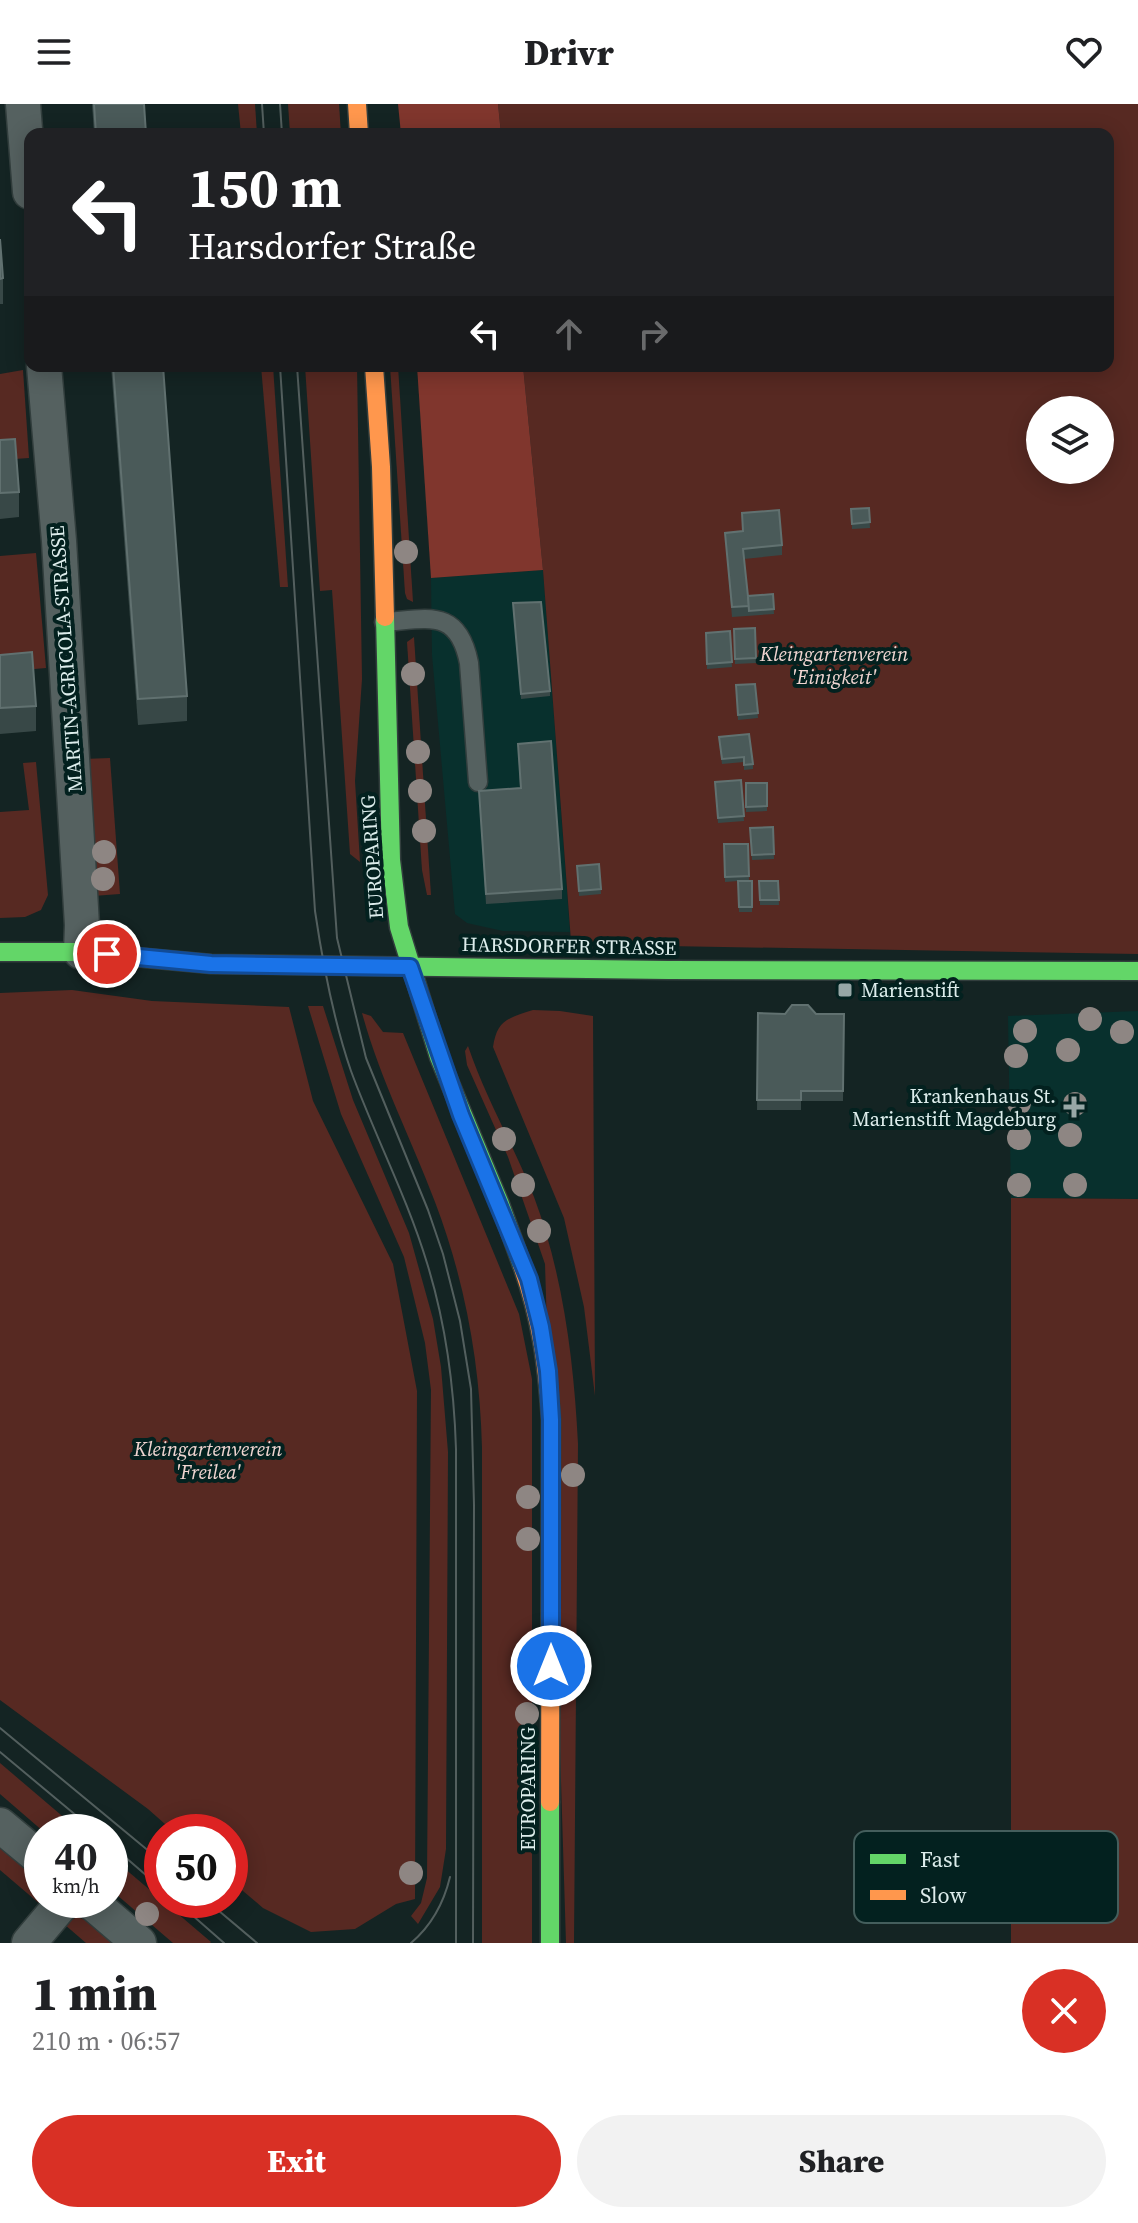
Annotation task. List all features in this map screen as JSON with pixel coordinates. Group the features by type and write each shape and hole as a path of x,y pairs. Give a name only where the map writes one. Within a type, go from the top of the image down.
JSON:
{"main road":[{"path":"357,104 359,128"},
{"name":"EUROPARING","path":"374,372 381,467 395,911 410,967 461,1115 529,1279 548,1371 551,1420 550,1943"},
{"name":"HARSDORFER STRASSE","path":"0,952 81,952 211,964 1138,971"}],"street":[{"path":"23,104 25,128"},
{"name":"MARTIN-AGRICOLA-STRASSE","path":"44,372 72,752 81,952"},
{"path":"0,1825 24,1845"},
{"path":"29,1943 50,1918"},
{"path":"110,1918 139,1943"}],"lane":[{"path":"384,622 443,620 461,636 469,663 478,782"}],"shaded area":[{"path":"398,104 498,104 500,128 400,128"},
{"path":"417,372 524,372 543,570 431,578"},
{"path":"543,570 570,932 503,931 467,923 455,914 432,655 431,578"},
{"name":"Krankenhaus St. Marienstift Magdeburg","path":"1138,1011 1138,1199 1011,1198 1008,1016"}],"green space":[{"path":"238,104 255,104 257,128 240,128"},
{"path":"288,104 339,104 341,128 290,128"},
{"name":"Kleingartenverein 'Einigkeit'","path":"498,104 1138,104 1138,954 667,946 571,941 543,570 524,372 1114,372 1114,128 500,128"},
{"path":"23,370 29,458 0,460 0,374"},
{"path":"262,372 273,372 288,587 280,587"},
{"path":"305,372 357,372 362,679 355,781 360,862 350,854 332,590 320,591"},
{"path":"390,372 398,372 413,602 407,599"},
{"path":"36,553 46,668 0,672 0,556"},
{"path":"414,637 431,895 427,895 422,870 407,642"},
{"path":"110,758 120,894 93,896 83,759"},
{"path":"36,762 48,895 41,910 25,917 0,918 0,812 29,810 23,763"},
{"name":"Kleingartenverein 'Freilea'","path":"72,990 152,1001 289,1007 313,1101 393,1264 417,1391 415,1899 396,1904 355,1929 311,1932 263,1908 248,1895 248,1814 154,1814 0,1700 0,993"},
{"path":"308,1006 323,1006 353,1100 409,1233 433,1319 441,1367 448,1452 446,1849 440,1887 418,1924 411,1916 421,1903 427,1878 431,1390 425,1343 404,1257 341,1114"},
{"path":"533,1010 593,1016 595,1396 584,1307 564,1218 493,1047 497,1031 505,1021"},
{"path":"362,1013 371,1016 383,1032 403,1033 519,1314 532,1379 532,1943 482,1943 482,1448 478,1385 469,1323 446,1232"},
{"path":"468,1046 544,1226 560,1287 574,1382 578,1444 574,1943 566,1943 545,1264 508,1157 467,1065 465,1051"},
{"path":"1011,1198 1138,1199 1138,1943 1011,1943 1011,1923 1118,1923 1118,1831 1011,1831"},
{"path":"0,1763 60,1814 24,1815 0,1794"},
{"path":"0,1844 24,1865 24,1890 0,1870"},
{"path":"128,1871 144,1885 144,1918 183,1918 211,1942 173,1943 128,1904"},
{"path":"75,1918 88,1921 113,1943 86,1943 64,1924"}],"building":[{"path":"94,104 144,104 146,128 96,128"},
{"path":"0,239 3,278 0,279"},
{"path":"113,372 163,372 187,696 138,699"},
{"path":"15,439 19,492 0,493 0,440"},
{"path":"869,508 870,522 852,524 851,509"},
{"path":"779,510 782,545 743,549 749,606 732,607 725,533 743,531 742,513"},
{"path":"773,594 774,609 749,611 748,596"},
{"path":"541,602 550,691 521,694 513,603"},
{"path":"755,628 756,658 735,659 734,629"},
{"path":"730,631 732,662 707,664 706,633"},
{"path":"32,652 36,706 0,708 0,655"},
{"path":"755,684 758,713 738,715 736,685"},
{"path":"749,734 753,764 744,765 744,757 722,759 719,737"},
{"path":"551,741 562,889 486,894 479,791 521,788 518,744"},
{"path":"741,780 744,816 718,818 715,782"},
{"path":"746,783 767,783 767,806 746,807"},
{"path":"773,827 774,854 752,855 750,828"},
{"path":"724,844 748,844 749,876 725,877"},
{"path":"599,864 601,889 579,891 577,866"},
{"path":"738,881 752,881 752,907 739,907"},
{"path":"759,881 778,881 779,900 760,900"},
{"path":"792,1005 808,1005 816,1014 844,1014 843,1091 801,1091 801,1100 757,1100 758,1013 785,1014"}],"tram line":[{"path":"262,104 264,128"},
{"path":"280,104 282,128"},
{"path":"280,372 315,911 321,951 351,1071 427,1263 444,1332 451,1379 456,1449 456,1943"},
{"path":"297,372 337,938 366,1058 443,1254 460,1321 471,1389 474,1505 473,1943"},
{"path":"0,1728 144,1847"},
{"path":"0,1752 74,1814"},
{"path":"128,1860 144,1873"},
{"path":"411,1943 436,1913 450,1877"},
{"path":"196,1918 224,1943"},
{"path":"227,1918 257,1943"}],"traffic: fast":[{"path":"385,617 391,860 399,927 439,1057 522,1265"},
{"path":"0,952 81,952 211,964 668,970 1138,971"},
{"path":"550,1802 550,1943"}],"traffic: slow":[{"path":"357,104 359,128"},
{"path":"374,372 381,467 385,617"},
{"path":"522,1265 542,1341 551,1420 550,1802"}],"place":[{"name":"Marienstift","path":"845,990"},
{"name":"Krankenhaus St. Marienstift Magdeburg","path":"1074,1107"}],"route":[{"path":"107,954 211,964 410,967 439,1057 500,1204 537,1307 548,1371 551,1420 551,1666"}]}
